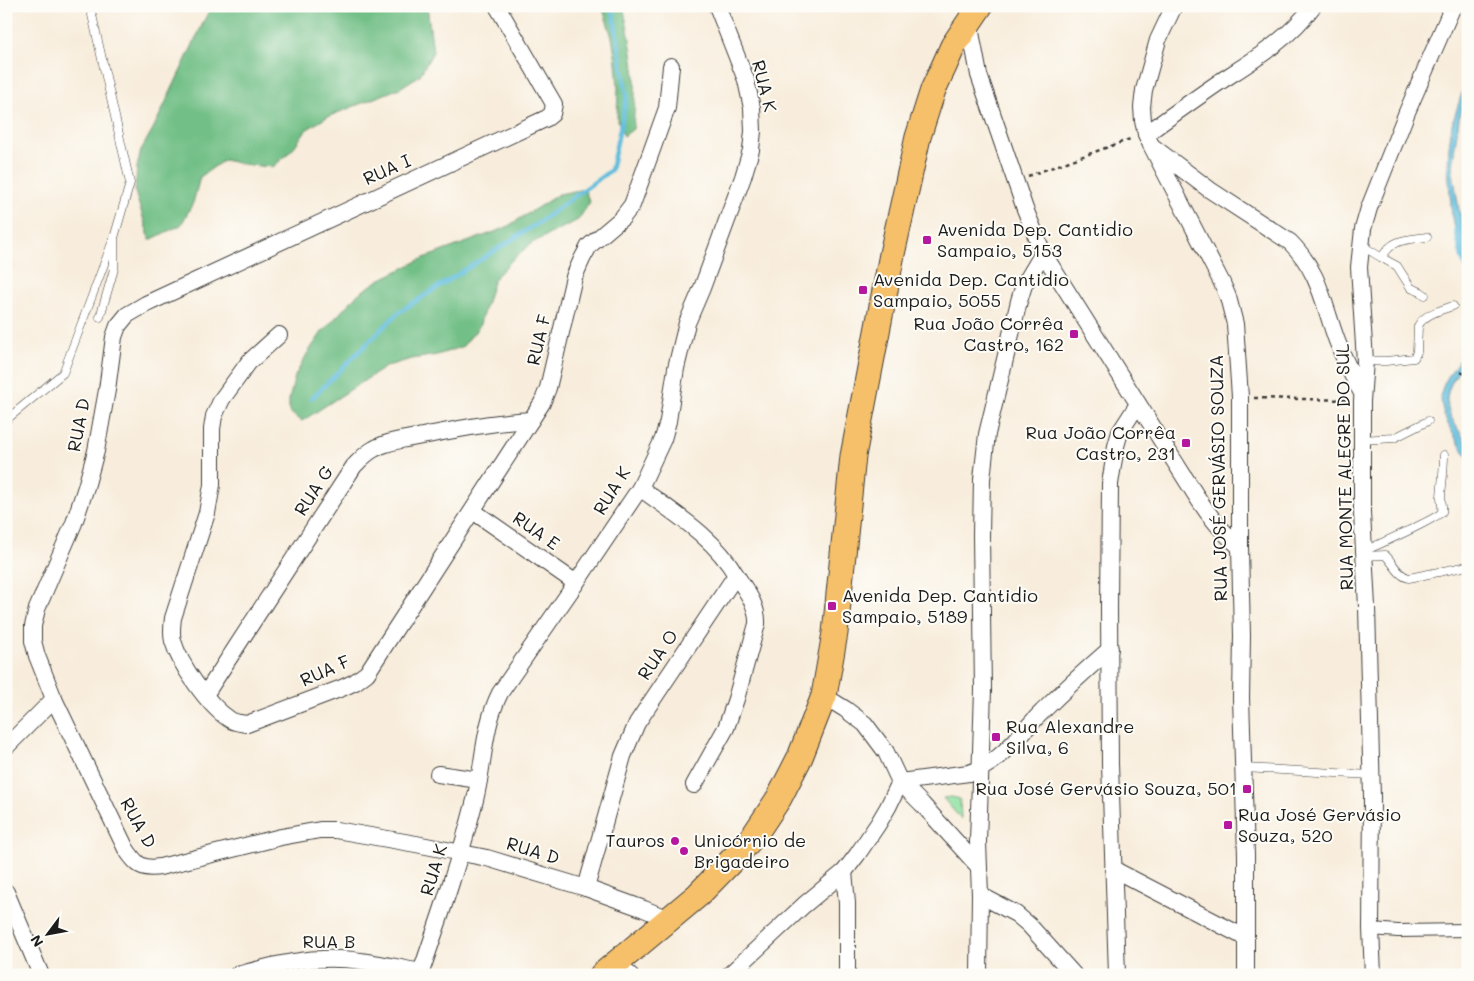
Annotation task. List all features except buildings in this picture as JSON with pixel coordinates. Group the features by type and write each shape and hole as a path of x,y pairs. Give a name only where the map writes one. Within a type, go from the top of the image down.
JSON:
{"main road":[{"path":"616,971 668,919 704,889 755,834 779,798 792,774 824,696 835,633 854,456 892,254 925,111 953,46 974,14"}],"street":[{"name":"RUA I","path":"127,315 146,304 547,118 552,114 554,104 496,6"},
{"name":"RUA K","path":"421,974 461,852 480,780 488,723 493,706 640,488 663,439 687,323 740,186 751,150 753,132 752,108 746,80 717,6"},
{"name":"RUA JOSÉ GERVÁSIO SOUZA","path":"1174,6 1158,40 1144,90 1142,107 1148,140 1222,283 1235,324 1240,397 1241,698 1246,864 1246,975"},
{"path":"1313,6 1303,20 1276,44 1192,101 1148,140 1210,190 1290,242 1300,251 1316,277 1345,361 1362,397"},
{"name":"RUA MONTE ALEGRE DO SUL","path":"1373,975 1371,929 1372,775 1362,440 1362,397 1365,361 1359,285 1361,245 1369,208 1376,187 1453,6"},
{"path":"974,14 979,74 1025,209 1043,253 1212,520 1226,536 1240,547"},
{"path":"953,46 972,64 979,74"},
{"name":"RUA F","path":"279,335 249,362 222,399 214,416 212,485 209,506 173,618 171,630 186,670 205,695 229,720 247,724 342,688 355,682 367,673 542,404 548,388 574,277 589,246 628,212 636,196 667,108 671,66"},
{"path":"979,975 979,770 983,690 981,535 984,461 987,434 1019,301 1024,285 1043,253"},
{"name":"RUA D","path":"127,315 118,326 114,337 96,451 86,487 74,523 37,609 33,626 33,641 54,699 126,849 141,867 150,869 281,837 320,830 336,830 487,858 586,888 668,919"},
{"path":"1117,975 1110,764 1110,484 1120,432 1138,404"},
{"name":"RUA G","path":"205,695 354,466 364,456 375,448 399,440 496,422 531,420"},
{"path":"640,488 709,540 729,563 753,603 757,614 757,624 726,728 694,785"},
{"name":"RUA E","path":"473,511 576,583"},
{"name":"RUA O","path":"586,888 623,756 637,723 736,575"},
{"path":"900,782 969,773 993,762 1040,713 1110,648"},
{"path":"824,696 865,724 886,752 900,782 978,866"},
{"path":"6,747 54,699"},
{"path":"438,774 480,780"},
{"path":"729,975 804,905 844,872 878,824 900,782"},
{"path":"1113,869 1246,938"},
{"path":"844,872 847,975"},
{"path":"6,892 41,975"},
{"path":"980,894 1016,914 1029,925 1074,975"},
{"path":"1371,929 1468,930"},
{"name":"RUA B","path":"237,975 276,965 320,958 348,960 421,974"}],"lane":[{"path":"6,420 63,373 114,238 130,183 90,6"},
{"path":"1382,258 1386,249 1396,242 1427,237"},
{"path":"100,316 114,269 114,238"},
{"path":"1361,245 1397,266 1410,288 1421,292 1425,296"},
{"path":"1365,361 1414,358 1417,352 1419,323 1428,316 1453,306"},
{"path":"1362,440 1394,438 1428,421"},
{"path":"1364,554 1441,514 1444,455"},
{"path":"1364,554 1385,555 1405,578 1468,566"},
{"path":"1244,768 1372,775"}],"path":[{"path":"1015,181 1148,140"},
{"path":"1461,372 1468,375"},
{"path":"1240,397 1362,397"}],"green space":[{"path":"211,6 427,6 433,52 420,75 400,88 327,117 306,130 292,150 273,167 248,165 224,160 200,177 193,203 181,225 150,240 135,192 137,167 141,150 154,127"},
{"path":"602,6 623,6 632,50 635,83 633,129 624,136 617,119 618,87 612,37"},
{"path":"584,189 590,202 578,220 532,243 494,279 479,327 462,347 437,355 387,366 302,421 289,412 289,400 295,376 307,354 322,332 358,294 379,280 424,258 505,228 559,194"},
{"path":"952,797 960,799 961,819 943,798"}],"water":[{"path":"1468,75 1468,92 1460,112 1452,166 1459,210 1468,242 1468,276 1452,218 1448,167 1452,124"},
{"path":"1468,348 1465,361 1450,387 1447,402 1452,419 1467,445 1468,457 1449,425 1442,407 1441,398 1443,385"}],"waterway":[{"path":"312,398 399,312 538,223 611,170 627,96 612,6"},
{"path":"1456,229 1462,258 1468,271"}],"place":[{"name":"Avenida Dep. Cantidio Sampaio, 5153","path":"927,240"},
{"name":"Avenida Dep. Cantidio Sampaio, 5055","path":"863,290"},
{"name":"Rua João Corrêa Castro, 162","path":"1074,334"},
{"name":"Rua João Corrêa Castro, 231","path":"1186,443"},
{"name":"Avenida Dep. Cantidio Sampaio, 5189","path":"832,606"},
{"name":"Rua Alexandre Silva, 6","path":"996,737"},
{"name":"Rua José Gervásio Souza, 501","path":"1247,789"},
{"name":"Rua José Gervásio Souza, 520","path":"1228,825"},
{"name":"Tauros","path":"675,841"},
{"name":"Unicórnio de Brigadeiro","path":"684,851"}]}
